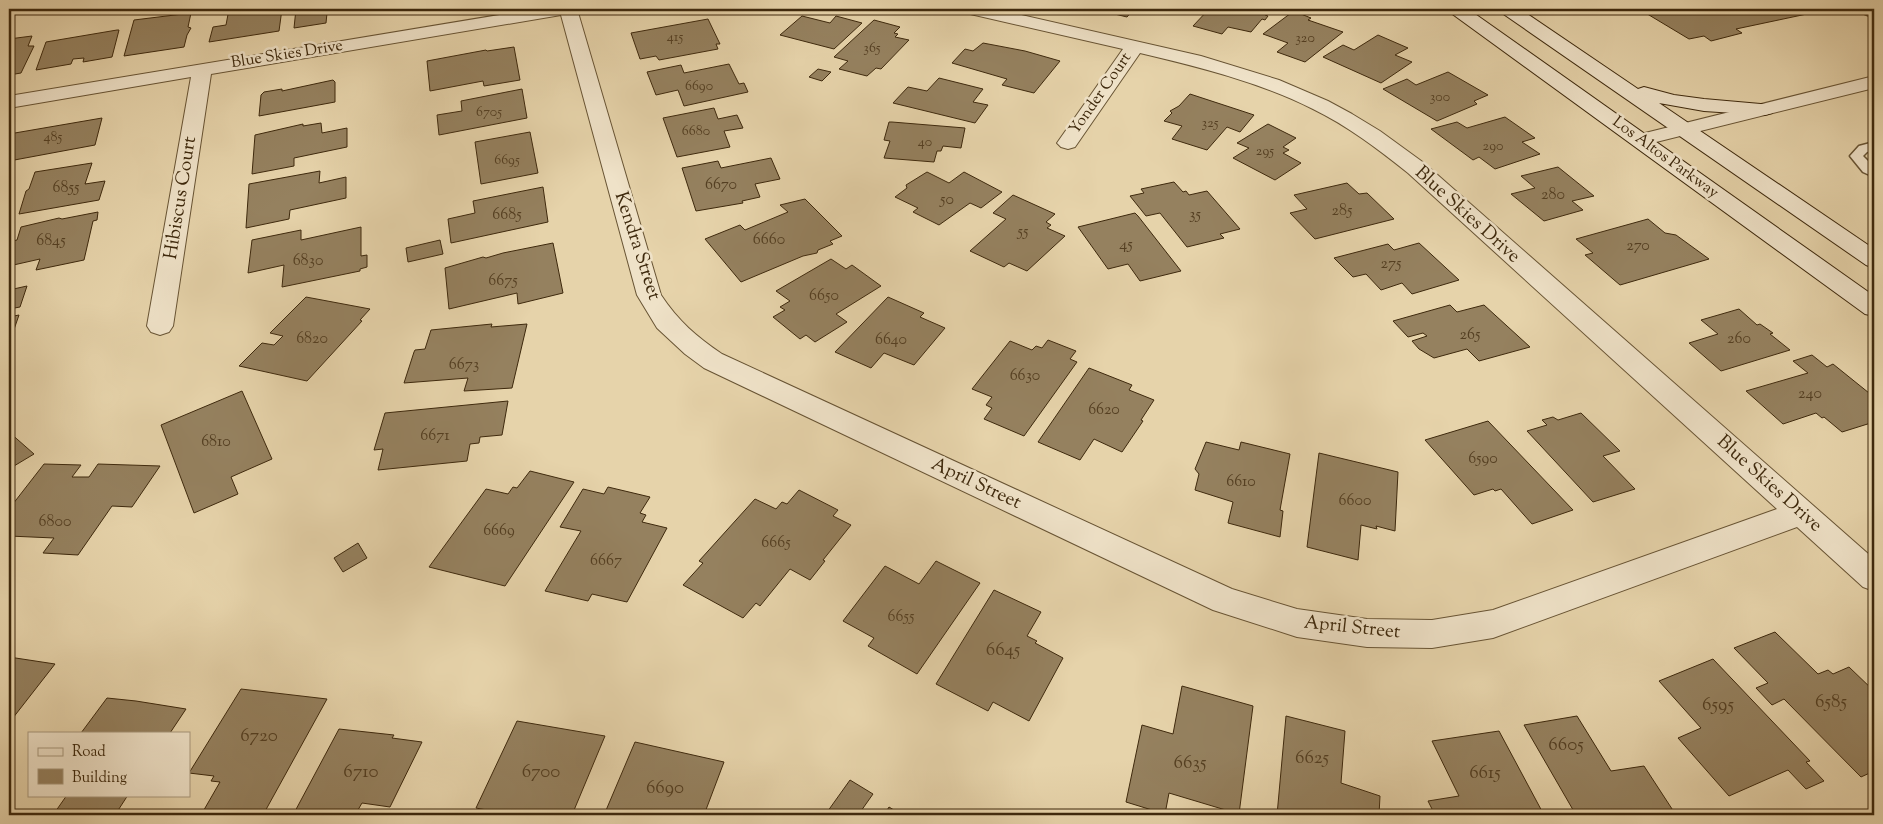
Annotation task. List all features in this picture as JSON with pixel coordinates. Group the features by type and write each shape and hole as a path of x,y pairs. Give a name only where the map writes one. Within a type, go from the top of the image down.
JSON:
{"street":[{"name":"Blue Skies Drive","path":"9,102 567,9"},
{"name":"Kendra Street","path":"567,9 649,295 666,322 694,348 713,361 917,456"},
{"name":"Blue Skies Drive","path":"972,9 998,11 1217,65 1262,79 1344,117 1385,144 1416,168 1874,578"},
{"name":"Los Altos Parkway","path":"1457,9 1874,308"},
{"name":"Los Altos Parkway","path":"1508,9 1874,260"},
{"name":"Yonder Court","path":"1068,142 1135,46"},
{"name":"Hibiscus Court","path":"160,326 202,69"},
{"path":"1606,76 1640,92 1693,106 1765,109"},
{"path":"1640,140 1874,82"},
{"name":"April Street","path":"917,456 1224,600 1297,623 1367,633 1432,634 1493,624 1801,513"}],"lane":[{"path":"1862,9 1874,15"},
{"path":"1874,146 1863,149 1856,156 1874,173"}],"building":[{"path":"229,9 282,9 279,31 209,42 213,27 226,25"},
{"path":"296,9 353,9 327,13 326,23 294,28"},
{"path":"379,9 410,9 379,14"},
{"path":"1094,9 1134,9 1127,17"},
{"path":"1209,9 1248,9 1268,16 1265,20 1262,19 1251,32 1228,27 1222,34 1193,26"},
{"path":"1639,9 1816,9 1821,11 1736,29 1742,33 1711,41 1704,36 1689,39"},
{"path":"1296,12 1311,18 1308,20 1343,32 1305,62 1277,52 1288,43 1263,34 1291,13"},
{"path":"191,13 188,27 191,28 184,47 124,56 134,20"},
{"path":"802,16 830,23 836,16 862,23 834,49 780,35"},
{"path":"708,19 720,44 716,44 718,49 659,60 656,56 640,59 631,33"},
{"path":"874,20 900,27 894,33 898,34 895,37 909,40 881,69 876,68 867,76 839,69 848,61 834,57"},
{"path":"119,30 112,57 83,62 84,58 73,59 71,64 36,70 46,42"},
{"path":"1378,35 1408,48 1395,55 1412,62 1381,83 1323,57 1343,45 1354,50"},
{"path":"32,36 28,46 34,46 21,73 9,75 9,39"},
{"path":"983,43 1025,51 1060,61 1034,93 1002,85 1007,79 952,63 965,49 973,51"},
{"path":"514,47 520,80 484,86 483,81 430,91 427,61"},
{"path":"729,64 739,84 744,83 748,92 684,106 678,90 656,95 647,72 681,65 684,73"},
{"path":"818,69 831,72 822,81 809,77"},
{"path":"1448,72 1488,95 1474,101 1477,104 1437,121 1383,89 1407,79 1416,85"},
{"path":"939,78 983,89 973,102 988,105 975,123 893,103 908,87 927,91"},
{"path":"333,80 335,82 335,102 259,116 261,95 264,92 282,89 282,91"},
{"path":"522,89 527,118 439,135 437,115 462,111 461,101"},
{"path":"1190,94 1254,115 1240,132 1227,127 1207,150 1172,139 1182,126 1164,121 1172,113 1170,111 1179,106"},
{"path":"714,108 718,119 737,115 743,128 724,131 730,147 677,157 663,118"},
{"path":"1505,117 1535,138 1522,142 1540,154 1495,169 1479,157 1473,160 1431,129 1457,122 1467,128"},
{"path":"102,118 95,145 9,161 14,149 9,150 9,134"},
{"path":"889,122 965,128 961,148 943,146 941,151 937,151 934,162 884,158 890,141 884,140"},
{"path":"321,123 322,133 347,128 347,147 294,158 294,166 252,174 255,135 303,124 303,126"},
{"path":"1268,124 1296,138 1283,147 1289,150 1283,153 1301,163 1275,180 1233,158 1249,148 1237,143"},
{"path":"530,132 538,173 481,184 475,142"},
{"path":"771,158 780,179 755,184 760,197 742,201 743,203 696,211 682,168 718,161 721,168"},
{"path":"92,163 85,184 105,181 99,200 19,214 26,191 29,189 35,172"},
{"path":"1558,167 1594,196 1572,201 1583,210 1544,221 1511,194 1535,188 1521,176"},
{"path":"320,171 319,183 346,177 346,198 290,210 289,219 246,228 249,184"},
{"path":"927,172 949,183 964,172 1002,192 981,208 970,203 939,225 913,212 918,208 895,197 907,188 906,185"},
{"path":"1174,182 1183,192 1186,191 1189,195 1207,191 1240,229 1220,234 1224,238 1187,247 1160,213 1146,216 1130,196 1144,193 1141,189"},
{"path":"1347,183 1359,194 1367,193 1394,219 1315,239 1290,213 1307,209 1294,195"},
{"path":"543,187 548,222 451,243 448,219 475,213 473,201"},
{"path":"1013,195 1055,214 1046,222 1051,225 1047,228 1065,236 1027,271 1009,263 1004,267 970,251 1006,219 993,213"},
{"path":"805,199 842,236 830,241 833,244 818,250 817,253 803,256 741,282 705,239 740,225 745,230 788,212 780,205"},
{"path":"98,212 97,220 93,221 84,260 36,270 40,259 9,266 9,242 17,240 21,227 59,218"},
{"path":"1135,213 1181,271 1140,281 1128,264 1108,269 1078,227"},
{"path":"1648,219 1665,233 1676,235 1709,259 1620,285 1585,255 1593,253 1576,239"},
{"path":"361,227 361,256 367,255 367,267 360,269 360,271 282,287 284,265 248,273 252,240 301,230 301,240"},
{"path":"440,240 443,254 408,262 406,248"},
{"path":"553,243 563,293 518,304 517,293 449,309 445,268 483,257 486,258"},
{"path":"1419,243 1459,280 1412,294 1402,283 1381,290 1366,274 1353,277 1334,258 1388,244 1394,250"},
{"path":"831,259 846,269 852,265 881,286 836,314 847,322 815,342 806,335 800,339 773,317 785,310 780,307 790,301 776,291"},
{"path":"27,286 20,307 9,309 9,290"},
{"path":"306,297 370,309 360,320 362,321 307,381 239,366 262,343 274,345 283,336 270,333"},
{"path":"888,297 924,313 920,317 945,328 914,365 884,353 871,368 835,352"},
{"path":"1450,305 1457,312 1484,305 1530,347 1479,361 1467,349 1434,358 1419,349 1412,341 1427,336 1423,333 1408,337 1393,321"},
{"path":"1739,309 1757,325 1760,324 1773,333 1770,334 1790,350 1721,371 1689,343 1718,334 1701,320"},
{"path":"19,315 10,341 9,341 9,317"},
{"path":"492,324 491,327 527,324 512,388 464,391 468,378 404,383 415,350 425,349 431,330"},
{"path":"1048,340 1076,351 1070,359 1077,362 1024,436 984,419 992,408 986,405 992,397 972,389 1010,341 1032,350 1036,346 1042,348"},
{"path":"1812,355 1827,367 1833,364 1874,397 1874,422 1842,432 1816,413 1783,424 1746,391 1808,373 1793,361"},
{"path":"1089,368 1132,385 1129,390 1154,400 1141,420 1143,421 1122,452 1094,439 1080,460 1038,442"},
{"path":"242,391 272,459 231,477 238,494 194,513 161,425"},
{"path":"508,401 502,435 480,437 479,443 470,444 467,461 378,470 383,449 374,450 385,413"},
{"path":"1581,413 1620,451 1603,456 1635,489 1593,502 1527,431 1547,425 1542,420 1553,417 1558,420"},
{"path":"1488,421 1573,510 1532,524 1501,489 1495,491 1493,489 1474,495 1425,440"},
{"path":"9,432 34,454 9,469"},
{"path":"1206,442 1239,450 1241,442 1290,454 1280,510 1283,511 1280,537 1228,523 1233,502 1195,490 1199,474 1195,469"},
{"path":"1319,453 1398,472 1395,531 1376,526 1377,529 1361,525 1358,560 1307,547"},
{"path":"44,464 81,465 72,477 89,477 98,464 160,466 132,507 112,506 78,555 43,553 54,538 9,536 9,509"},
{"path":"530,471 574,482 505,586 429,567 486,489 508,494 513,487 517,488"},
{"path":"608,487 650,497 640,513 646,515 642,522 667,528 627,602 592,594 588,601 545,591 581,531 560,527 583,489 604,494"},
{"path":"799,490 838,510 833,516 851,525 823,560 825,561 810,580 790,569 760,606 756,603 743,618 683,585 703,563 699,561 755,499 776,509 782,502 787,504"},
{"path":"358,543 367,558 343,572 334,558"},
{"path":"936,561 980,583 917,674 868,646 874,638 843,621 885,566 919,584"},
{"path":"994,590 1041,612 1027,636 1037,641 1035,643 1063,658 1029,721 993,702 988,711 936,684"},
{"path":"1775,632 1818,674 1828,670 1833,674 1849,667 1874,691 1874,771 1861,777 1784,699 1772,705 1756,688 1768,683 1734,648"},
{"path":"9,657 55,664 9,723"},
{"path":"1713,659 1810,761 1806,762 1824,781 1806,789 1788,770 1729,796 1678,738 1701,728 1659,681"},
{"path":"1182,686 1253,706 1239,814 1169,793 1165,814 1126,802 1142,725 1173,734"},
{"path":"241,689 327,699 263,815 201,815 220,782 211,781 214,776 190,773"},
{"path":"107,698 186,709 171,732 82,732"},
{"path":"1286,716 1345,731 1341,783 1380,796 1379,815 1277,815"},
{"path":"1577,716 1611,771 1644,766 1676,815 1576,815 1524,725"},
{"path":"517,721 605,736 572,815 496,815 497,812 476,808"},
{"path":"339,729 394,735 392,738 422,742 390,807 362,803 355,815 293,815"},
{"path":"1499,731 1544,815 1435,815 1428,801 1459,796 1432,741"},
{"path":"635,742 724,762 704,815 604,815"},
{"path":"850,780 873,794 861,811 869,815 825,815"},
{"path":"66,796 127,796 115,815 53,815"},
{"path":"889,807 902,815 884,815"}]}
